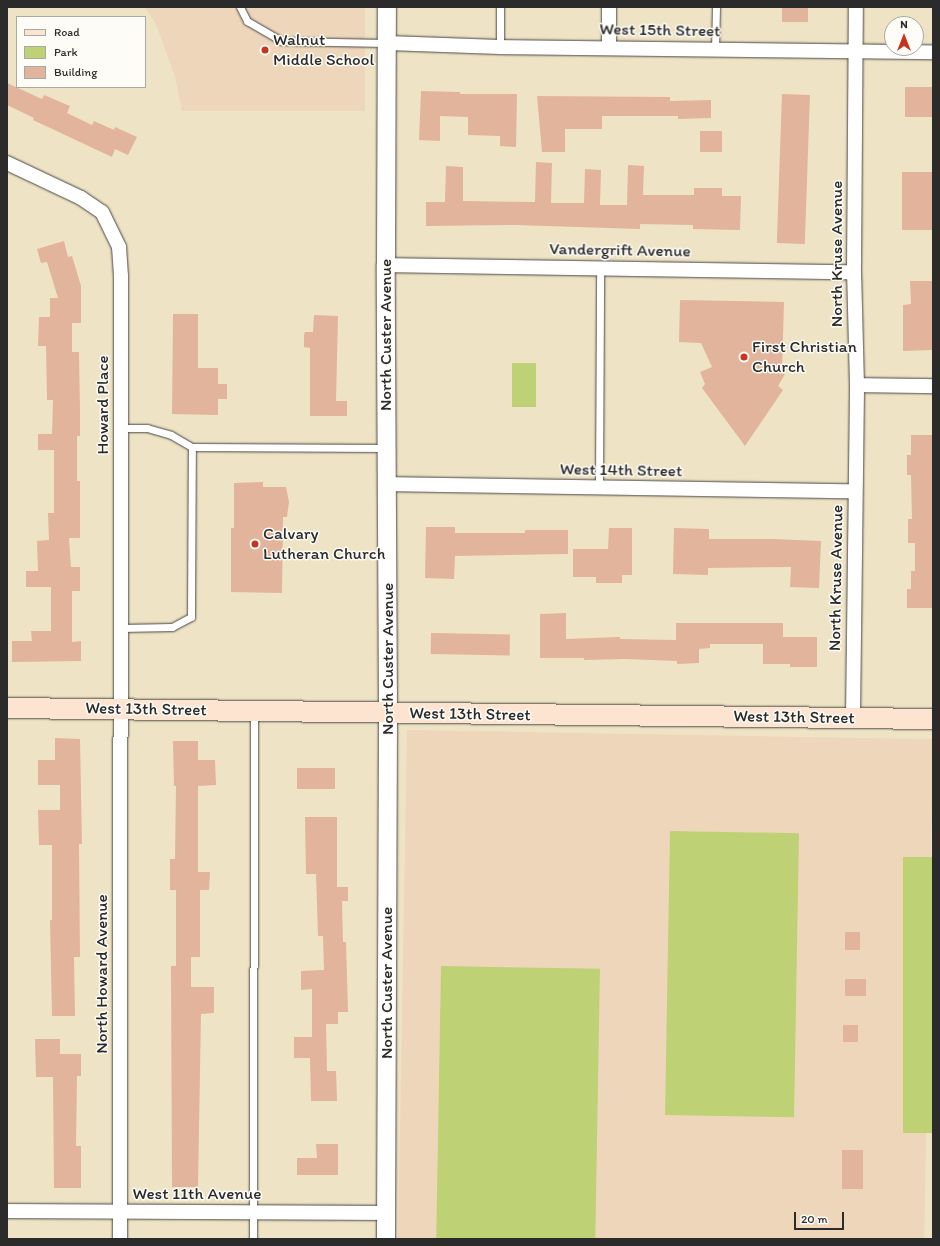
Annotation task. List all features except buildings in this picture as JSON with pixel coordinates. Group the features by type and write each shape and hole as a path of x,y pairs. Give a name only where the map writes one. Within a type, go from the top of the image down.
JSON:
{"main road":[{"name":"West 13th Street","path":"7,708 933,719"}],"street":[{"name":"North Custer Avenue","path":"386,1239 388,713 386,265 387,7"},
{"path":"609,7 609,47"},
{"name":"North Kruse Avenue","path":"853,717 857,385 854,272 856,7"},
{"name":"West 15th Street","path":"387,43 500,47 609,47 933,52"},
{"name":"Howard Place","path":"7,163 81,198 102,212 119,247 121,277 121,709"},
{"name":"Vandergrift Avenue","path":"386,265 854,272"},
{"path":"857,385 933,386"},
{"name":"West 14th Street","path":"387,484 855,491"},
{"name":"North Howard Avenue","path":"120,1239 121,709"},
{"name":"West 11th Avenue","path":"7,1211 386,1213"}],"lane":[{"path":"240,7 247,21 281,41 387,43"},
{"path":"500,7 500,47"},
{"path":"715,49 716,7"},
{"path":"599,487 600,268"},
{"path":"121,428 147,428 171,435 192,447 387,448"},
{"path":"121,628 172,627 191,617 192,447"},
{"path":"253,1239 254,711"}],"shaded area":[{"name":"Walnut Middle School","path":"145,7 365,7 365,111 182,111 175,77 156,24"},
{"path":"407,730 933,739 924,1239 398,1239"}],"green space":[{"path":"512,363 536,363 536,407 512,407"},
{"path":"670,831 799,833 794,1117 665,1115"},
{"path":"903,857 933,857 933,1133 903,1133"},
{"path":"441,966 600,969 595,1239 436,1239"}],"place":[{"name":"Walnut Middle School","path":"265,50"},
{"name":"First Christian Church","path":"744,357"},
{"name":"Calvary Lutheran Church","path":"255,544"}]}
